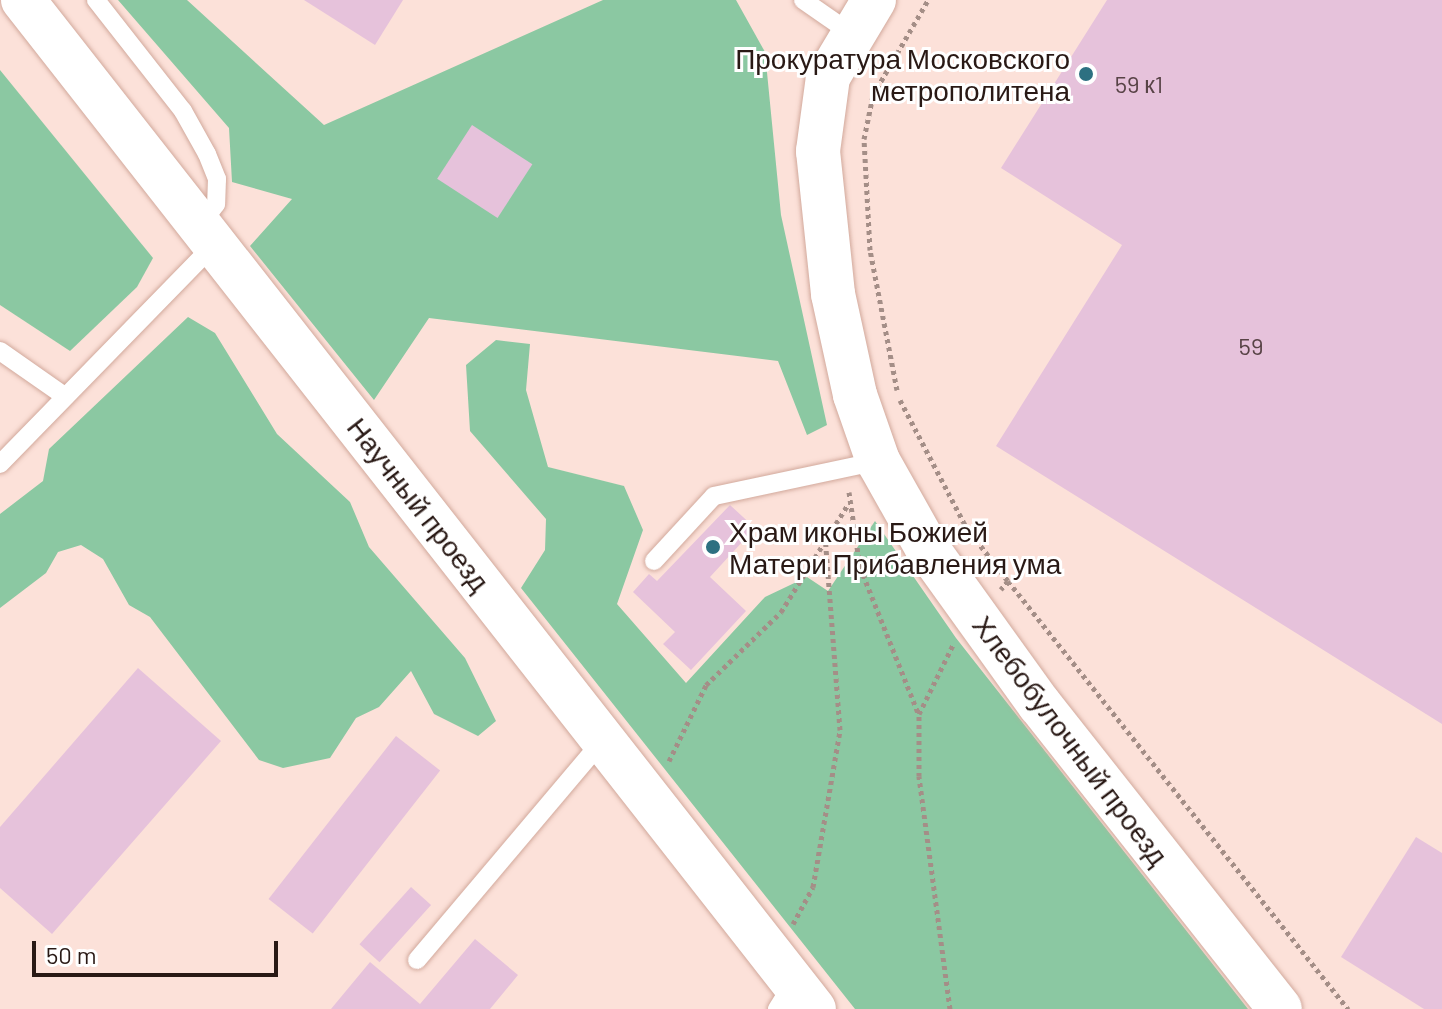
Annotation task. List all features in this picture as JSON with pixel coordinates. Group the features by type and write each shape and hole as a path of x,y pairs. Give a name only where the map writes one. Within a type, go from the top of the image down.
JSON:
{"street":[{"name":"Научный проезд","path":"23,0 604,739 790,990"},
{"name":"Хлебобулочный проезд","path":"863,17 828,77 818,151 833,294 855,395 865,466 901,509 976,616 1280,1009"}],"lane":[{"path":"0,464 208,234 216,204 217,179 183,111 96,0"},
{"path":"803,0 863,17"},
{"path":"0,351 63,395"},
{"path":"654,561 714,496 865,466"},
{"path":"417,960 604,739"}],"path":[{"path":"928,0 867,112 870,250 898,396 966,527 1348,1009"},
{"path":"664,770 706,685 781,612 825,533 847,506 865,466"},
{"path":"847,506 860,567 919,714"},
{"path":"790,990 813,887 840,730 825,533"},
{"path":"950,1009 919,776 919,714 929,683 976,616 1008,581"}],"green space":[{"path":"118,0 187,0 324,125 603,0 736,0 765,52 781,215 827,425 807,435 778,361 429,318 374,400 250,246 292,199 232,182 229,128"},
{"path":"0,70 153,258 137,287 70,351 0,305"},
{"path":"188,317 215,333 277,434 350,502 369,547 465,658 496,721 478,736 434,714 411,671 379,707 356,718 330,758 283,768 259,760 150,617 129,605 103,559 81,545 58,552 46,573 0,608 0,514 43,481 49,449"},
{"path":"496,340 530,344 526,390 548,467 624,486 643,530 617,604 686,683 765,597 807,577 828,591 875,521 956,638 1248,1009 855,1009 521,588 545,550 546,519 470,431 466,365"}],"building":[{"path":"304,0 403,0 375,45"},
{"path":"1107,0 1442,0 1442,724 996,446 1122,245 1001,168"},
{"path":"472,125 532,164 498,218 437,179"},
{"path":"730,505 755,528 710,577 746,611 691,670 663,644 675,632 633,592 649,574 657,581"},
{"path":"138,668 221,741 52,934 0,888 0,827"},
{"path":"396,736 440,770 313,934 269,899"},
{"path":"1416,837 1442,853 1442,1009 1424,1009 1341,957"},
{"path":"411,887 431,905 380,962 359,944"},
{"path":"475,939 518,975 490,1009 331,1009 370,962 420,1004"}],"place":[{"name":"Прокуратура Московского метрополитена","path":"1086,74"},
{"name":"Храм иконы Божией Матери Прибавления ума","path":"713,547"}]}
